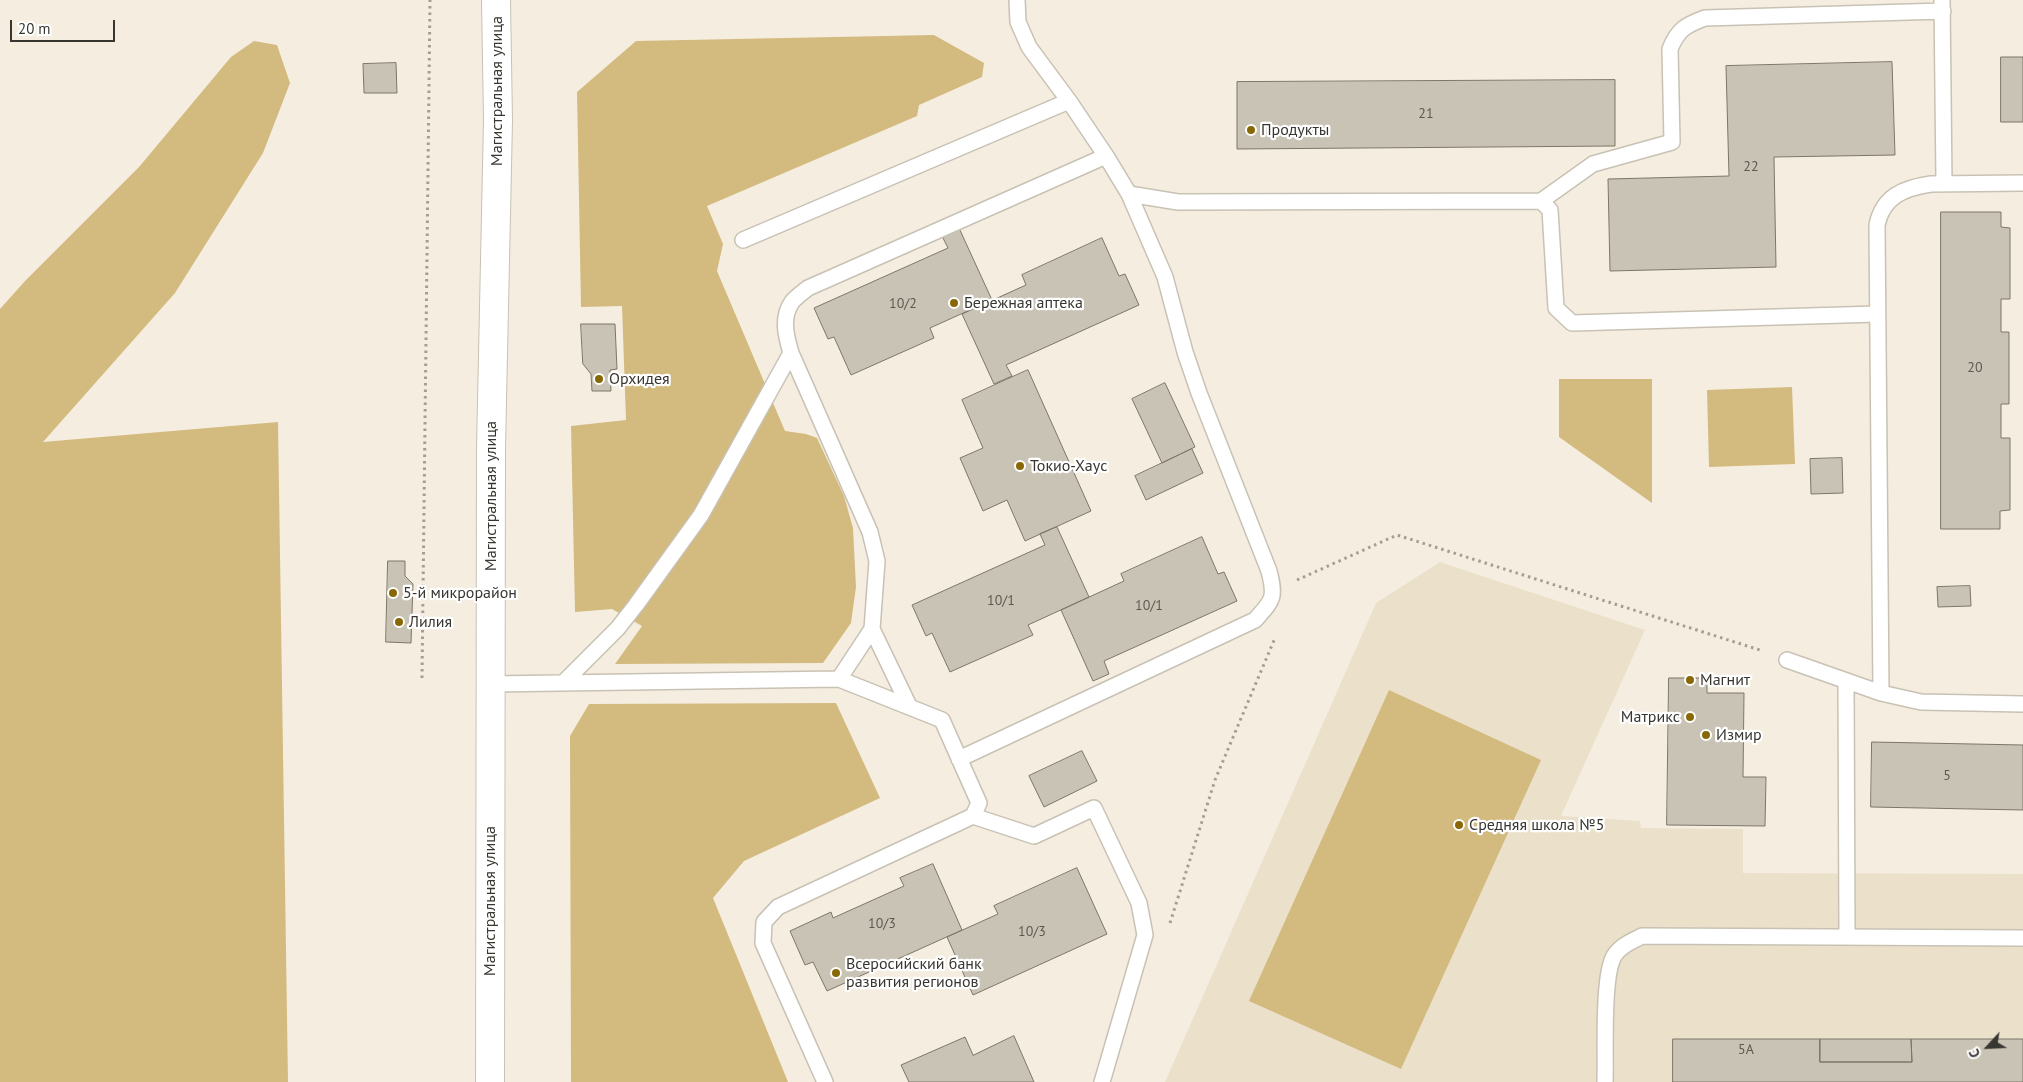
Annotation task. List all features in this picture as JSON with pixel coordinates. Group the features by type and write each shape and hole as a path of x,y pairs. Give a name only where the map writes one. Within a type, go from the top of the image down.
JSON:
{"main road":[{"name":"Магистральная улица","path":"490,1082 491,448 498,120 496,0"}],"lane":[{"path":"959,759 1255,620 1270,604 1274,590 1269,571 1199,393 1185,352 1165,277 1129,194 1069,101 1029,48 1018,22 1018,0"},
{"path":"1129,194 1178,202 1541,201 1593,164 1672,142 1670,49 1676,35 1687,24 1705,18 1942,5 1944,183"},
{"path":"743,240 1069,101"},
{"path":"909,706 872,629 876,561 870,532 791,353 785,333 786,317 792,301 808,288 1106,156"},
{"path":"1880,693 1877,225 1880,213 1889,200 1900,193 1918,186 1944,183 2023,183"},
{"path":"1541,201 1550,210 1556,308 1572,323 1877,314"},
{"path":"564,682 630,613 701,515 791,353"},
{"path":"839,679 872,629"},
{"path":"1787,660 1880,693 1921,702 2023,704"},
{"path":"490,684 839,679 942,720 979,803 974,816"},
{"path":"1846,682 1847,938"},
{"path":"825,1082 762,943 764,922 778,907 974,816 1034,836 1094,808 1139,903 1144,935 1102,1082"},
{"path":"1605,1082 1608,974 1614,955 1627,943 1642,936 2023,938"}],"path":[{"path":"422,678 430,0"},
{"path":"1274,590 1397,535 1746,645 1787,660"},
{"path":"1296,588 1299,579"},
{"path":"1169,927 1215,780 1279,630"}],"shaded area":[{"path":"934,35 984,63 982,77 919,105 917,116 707,206 723,244 717,271 785,431 806,434 817,438 844,496 853,528 856,587 851,623 823,663 615,664 642,626 612,609 575,612 571,426 626,420 622,306 581,307 577,92 636,41"},
{"path":"254,41 277,45 290,83 263,153 175,293 43,442 278,422 288,1082 0,1082 0,309 25,281 139,167 231,57"},
{"path":"1559,379 1652,379 1652,503 1559,437"},
{"path":"1792,387 1795,464 1709,467 1707,390"},
{"name":"Средняя школа №5","path":"1440,562 1645,630 1561,816 1640,821 1641,828 1743,829 1743,873 2023,874 2023,1082 1165,1082 1376,603"},
{"path":"1389,690 1541,760 1401,1069 1249,1001"},
{"path":"836,703 880,798 744,861 713,898 788,1082 571,1082 570,736 589,704"}],"building":[{"path":"2001,57 2023,57 2023,122 2001,122"},
{"path":"1892,62 1895,155 1774,157 1776,267 1610,271 1608,179 1729,176 1726,66"},
{"path":"396,63 397,93 364,93 363,64"},
{"path":"1615,80 1615,146 1237,149 1237,82"},
{"path":"1941,212 2001,212 2001,227 2010,228 2010,299 2001,299 2001,332 2009,332 2009,404 2001,404 2001,438 2010,438 2010,510 2000,511 2000,529 1941,529"},
{"path":"959,228 992,300 930,328 934,338 851,375 834,337 828,339 814,308 948,248 942,236"},
{"path":"1102,238 1119,276 1125,274 1139,305 1006,365 1012,376 994,384 962,314 1026,285 1022,275"},
{"path":"581,324 615,324 617,369 610,370 611,391 592,391 591,374 583,364"},
{"path":"1028,370 1091,511 1025,541 1007,500 983,511 960,458 983,448 962,400"},
{"path":"1165,383 1195,447 1162,463 1132,399"},
{"path":"1192,449 1203,473 1146,500 1135,476"},
{"path":"1842,458 1843,493 1811,494 1810,459"},
{"path":"1057,527 1089,597 1028,625 1033,635 950,672 932,633 926,636 912,605 1045,545 1040,534"},
{"path":"1202,537 1218,574 1224,572 1237,601 1104,661 1109,674 1093,681 1061,610 1124,581 1121,574"},
{"path":"388,561 405,561 405,576 413,584 411,643 386,642"},
{"path":"1970,586 1971,606 1938,607 1937,587"},
{"name":"Измир","path":"1669,678 1707,678 1707,693 1744,693 1743,777 1766,777 1765,826 1667,825"},
{"path":"1872,742 2023,745 2023,810 1871,807"},
{"path":"1082,751 1097,781 1044,807 1029,776"},
{"path":"933,864 962,930 827,991 813,962 805,965 790,931 831,912 833,918 904,886 900,878"},
{"path":"1077,868 1107,934 973,995 947,937 998,914 994,906"},
{"path":"1014,1036 1034,1082 909,1082 901,1065 965,1037 973,1055"},
{"path":"1673,1039 1820,1039 1820,1062 1912,1062 1911,1039 2023,1039 2023,1082 1673,1082"},
{"path":"1820,1039 1911,1039 1912,1062 1820,1062"}],"place":[{"name":"Продукты","path":"1251,130"},
{"name":"Бережная аптека","path":"954,303"},
{"name":"Орхидея","path":"599,379"},
{"name":"Токио-Хаус","path":"1020,466"},
{"name":"5-й микрорайон","path":"393,593"},
{"name":"Лилия","path":"399,622"},
{"name":"Магнит","path":"1690,680"},
{"name":"Матрикc","path":"1690,717"},
{"name":"Измир","path":"1706,735"},
{"name":"Средняя школа №5","path":"1459,825"},
{"name":"Всеросийский банк развития регионов","path":"836,973"}]}
